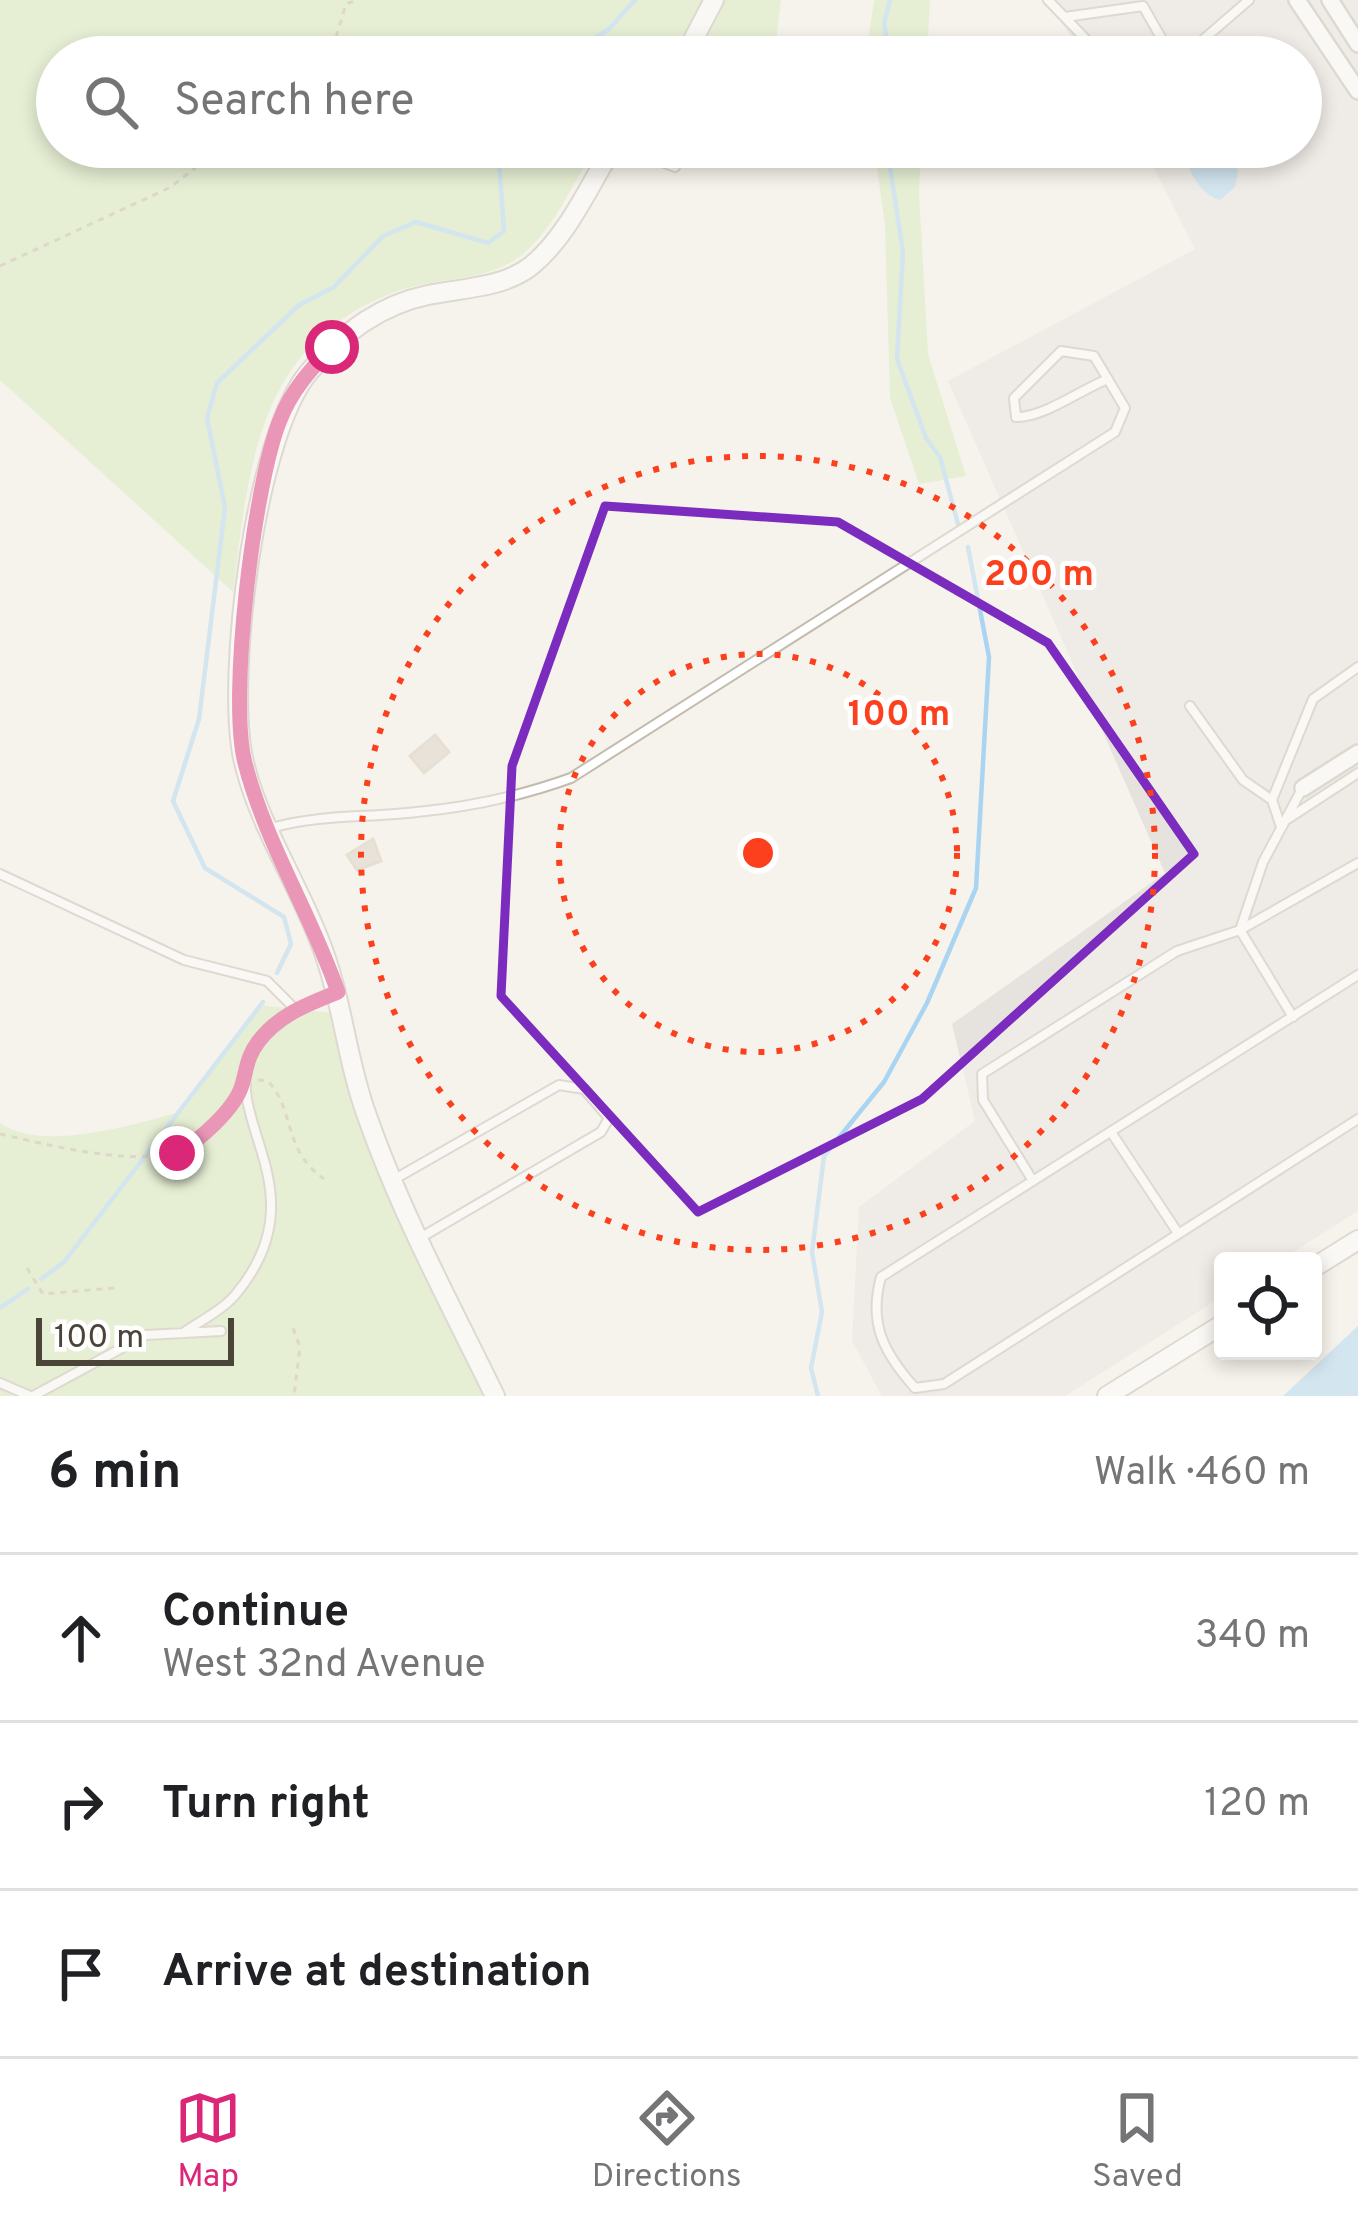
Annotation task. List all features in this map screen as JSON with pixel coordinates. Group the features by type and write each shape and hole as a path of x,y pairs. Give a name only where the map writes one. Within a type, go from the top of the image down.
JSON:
{"street":[{"path":"695,36 714,0"},
{"path":"1297,0 1321,36"},
{"path":"1330,0 1358,44"},
{"path":"1322,37 1358,91"},
{"path":"495,1396 418,1239 364,1110 338,992 243,758 239,673 262,488 270,447 292,394 332,347 388,307 489,285 528,268 560,232 600,168"},
{"path":"1303,788 1358,753"},
{"path":"1322,1262 1358,1240"},
{"path":"1106,1396 1214,1330"}],"lane":[{"path":"1048,0 1083,36"},
{"path":"1208,36 1249,0"},
{"path":"1065,17 1108,4 1143,7 1160,36"},
{"path":"268,829 320,814 416,812 481,802 571,778 1115,432 1125,408 1108,379 1094,356 1061,351 1014,398 1016,417 1034,418 1068,394 1108,379"},
{"path":"1272,800 1313,699 1358,668"},
{"path":"1190,706 1243,780 1272,800 1280,824"},
{"path":"1280,824 1358,773"},
{"path":"1240,930 1280,824 1303,788"},
{"path":"1033,1181 983,1100 982,1074 1177,951 1240,930 1358,863"},
{"path":"0,874 184,960 267,981 295,1009"},
{"path":"1240,930 1293,1017"},
{"path":"1358,975 881,1276 874,1302 883,1353 915,1388 944,1384 1358,1119"},
{"path":"183,1333 234,1298 264,1252 275,1197 265,1150 241,1090 245,1062 261,1037 295,1009 338,992"},
{"path":"393,1180 559,1085 584,1089 609,1118 601,1132 418,1239"},
{"path":"1111,1132 1178,1233"},
{"path":"0,1383 32,1396 146,1335 221,1331"}],"path":[{"path":"336,36 346,4 357,0"},
{"path":"0,266 171,188 195,168"},
{"path":"0,1134 159,1155 195,1143 241,1090 268,1081 279,1093 289,1138 323,1179"},
{"path":"27,1268 43,1294 114,1288"},
{"path":"293,1328 301,1347 294,1396"}],"highlighted area":[{"path":"605,506 838,522 1048,643 1194,854 922,1099 698,1212 501,996 512,766"}],"shaded area":[{"path":"1045,0 1358,0 1358,1211 1293,1252 1214,1252 1214,1302 1065,1396 882,1396 852,1341 859,1207 975,1121 952,1024 1165,873 948,381 1195,249 1154,168 1322,168 1322,36 1071,36"}],"green space":[{"path":"0,0 781,0 777,36 36,36 36,168 583,168 554,218 523,254 480,274 401,290 353,312 317,340 289,373 255,453 233,592 0,380"},
{"path":"874,0 930,0 928,36 869,36"},
{"path":"877,168 920,168 928,354 966,476 919,484 890,398 885,225"},
{"path":"259,1005 341,1014 358,1075 489,1396 0,1396 0,1123 18,1132 64,1136 183,1111"}],"water":[{"path":"1190,171 1238,171 1235,187 1220,200 1205,192"},
{"path":"1358,1326 1358,1396 1283,1396 1322,1360"}],"building":[{"path":"435,735 449,752 424,773 410,756"},
{"path":"373,839 381,861 357,870 347,855"}],"waterway":[{"path":"598,36 635,0"},
{"path":"886,36 890,0"},
{"path":"277,973 291,944 284,917 205,868 173,801 199,719 225,508 207,418 217,383 299,305 334,287 383,236 416,222 488,243 504,231 499,168"},
{"path":"890,168 903,252 897,359 926,438 940,457 958,524"},
{"path":"818,1396 811,1368 822,1312 812,1252 824,1156 884,1082 927,1003 976,888 989,657 968,547"},
{"path":"41,1279 64,1262 263,1002"},
{"path":"0,1308 28,1289"}],"route":[{"path":"177,1153 195,1143 241,1090 245,1062 261,1037 295,1009 338,992 312,919 255,799 243,758 238,695 270,447 292,394 332,347"}]}
